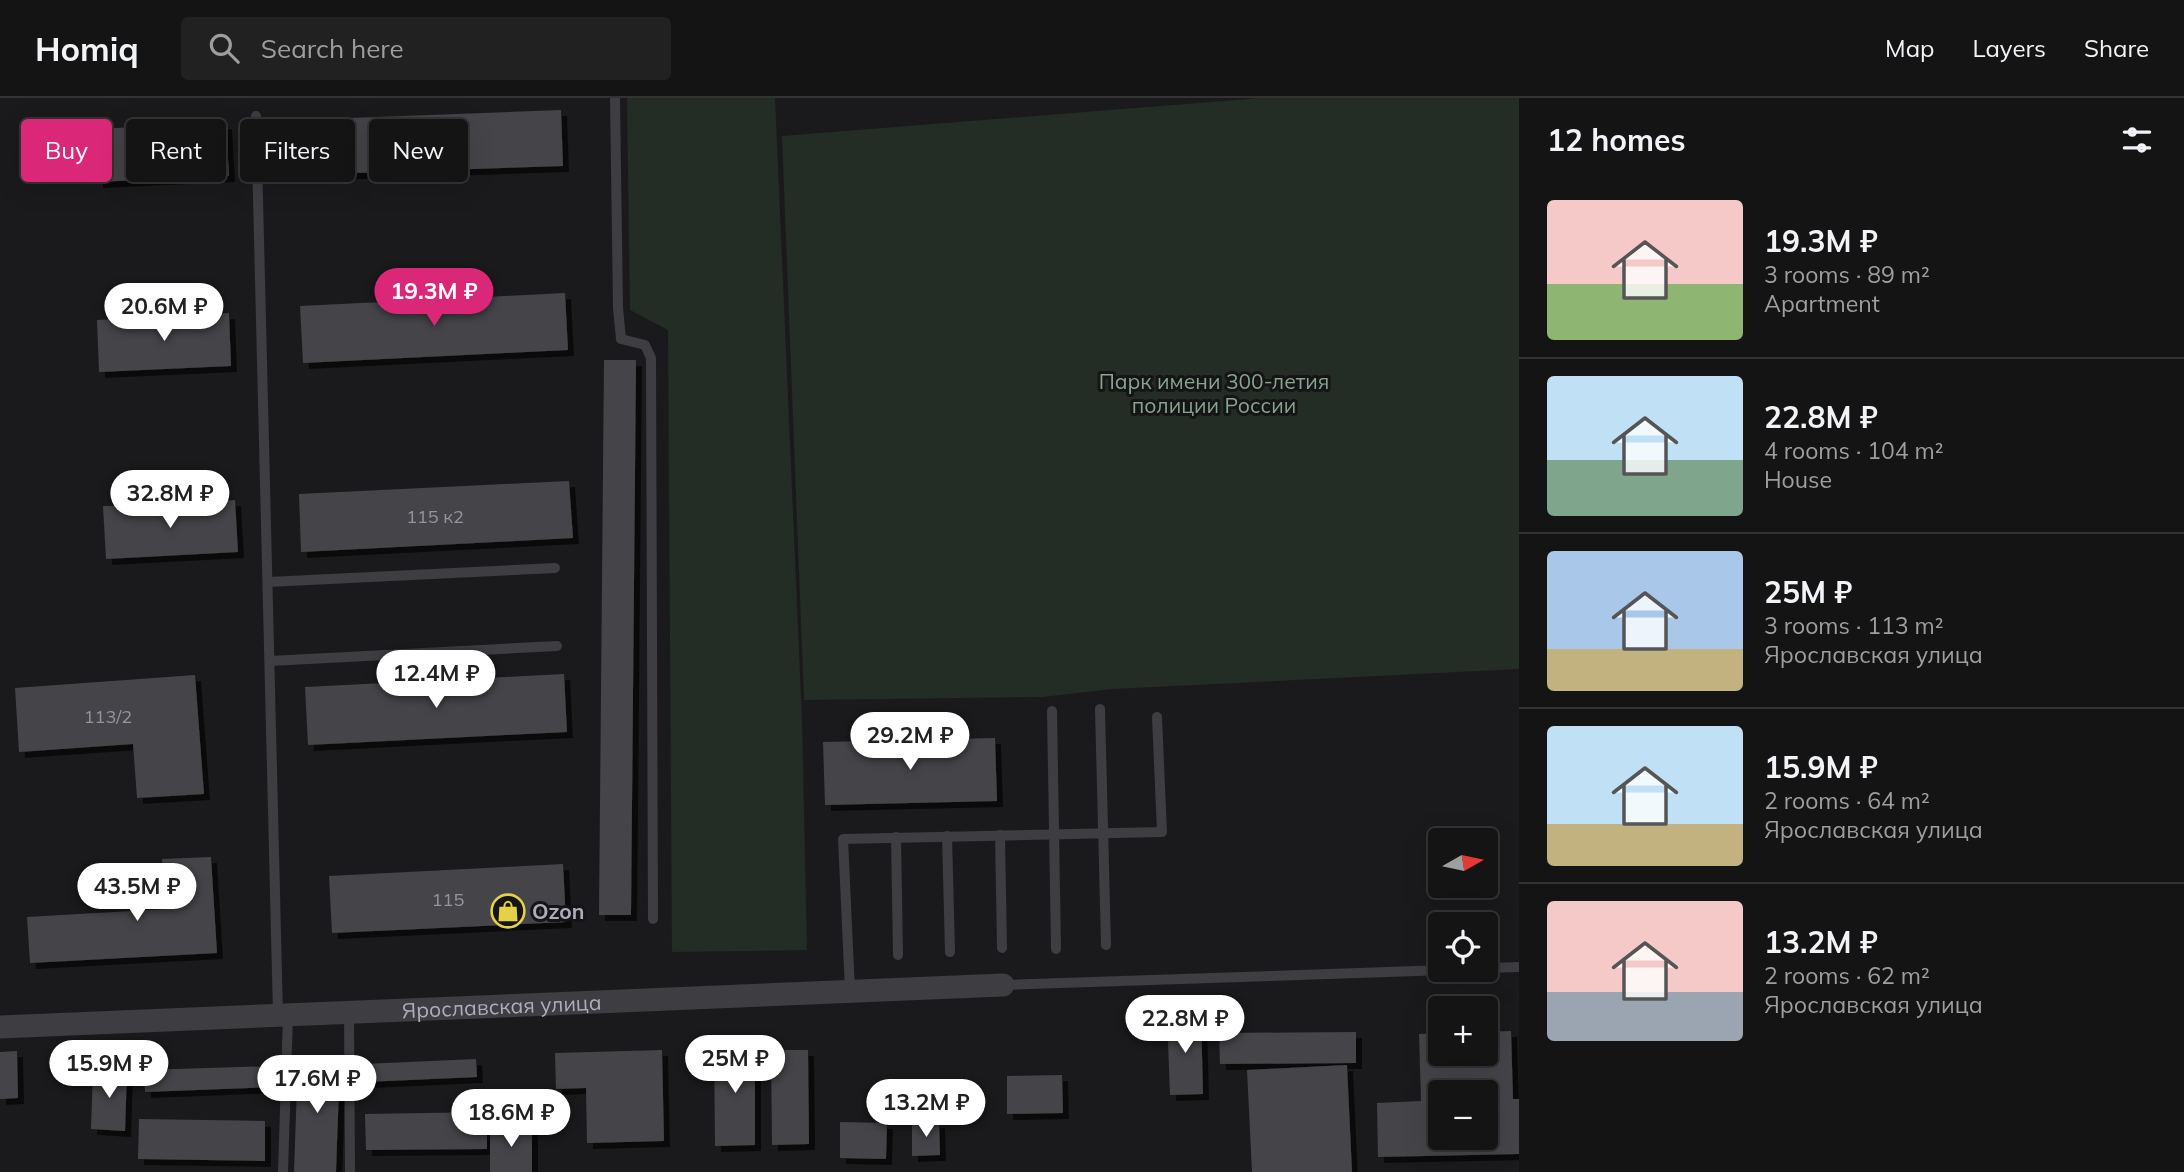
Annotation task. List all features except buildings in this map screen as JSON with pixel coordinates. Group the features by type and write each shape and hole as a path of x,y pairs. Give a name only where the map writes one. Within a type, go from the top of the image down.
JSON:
{"street":[{"name":"Ярославская улица","path":"0,1027 1003,985"}],"lane":[{"path":"615,98 618,308 621,339 645,345 651,358 653,919"},
{"path":"257,116 270,660 283,1015 283,1172"},
{"path":"268,582 555,568"},
{"path":"270,660 557,646"},
{"path":"1100,709 1106,945"},
{"path":"1052,711 1056,949"},
{"path":"850,991 843,839 1162,832 1157,717"},
{"path":"1000,835 1002,948"},
{"path":"947,836 950,952"},
{"path":"895,838 898,955"},
{"path":"1498,968 1519,967"},
{"path":"1003,985 1428,971"},
{"path":"349,1012 350,1172"}],"green space":[{"path":"627,98 775,98 802,720 807,950 672,952 668,330 630,310"},
{"name":"Парк имени 300-летия полиции России","path":"1261,98 1519,98 1519,669 1112,689 1043,697 804,700 782,136"}],"place":[{"name":"Ozon","path":"508,911"}]}
